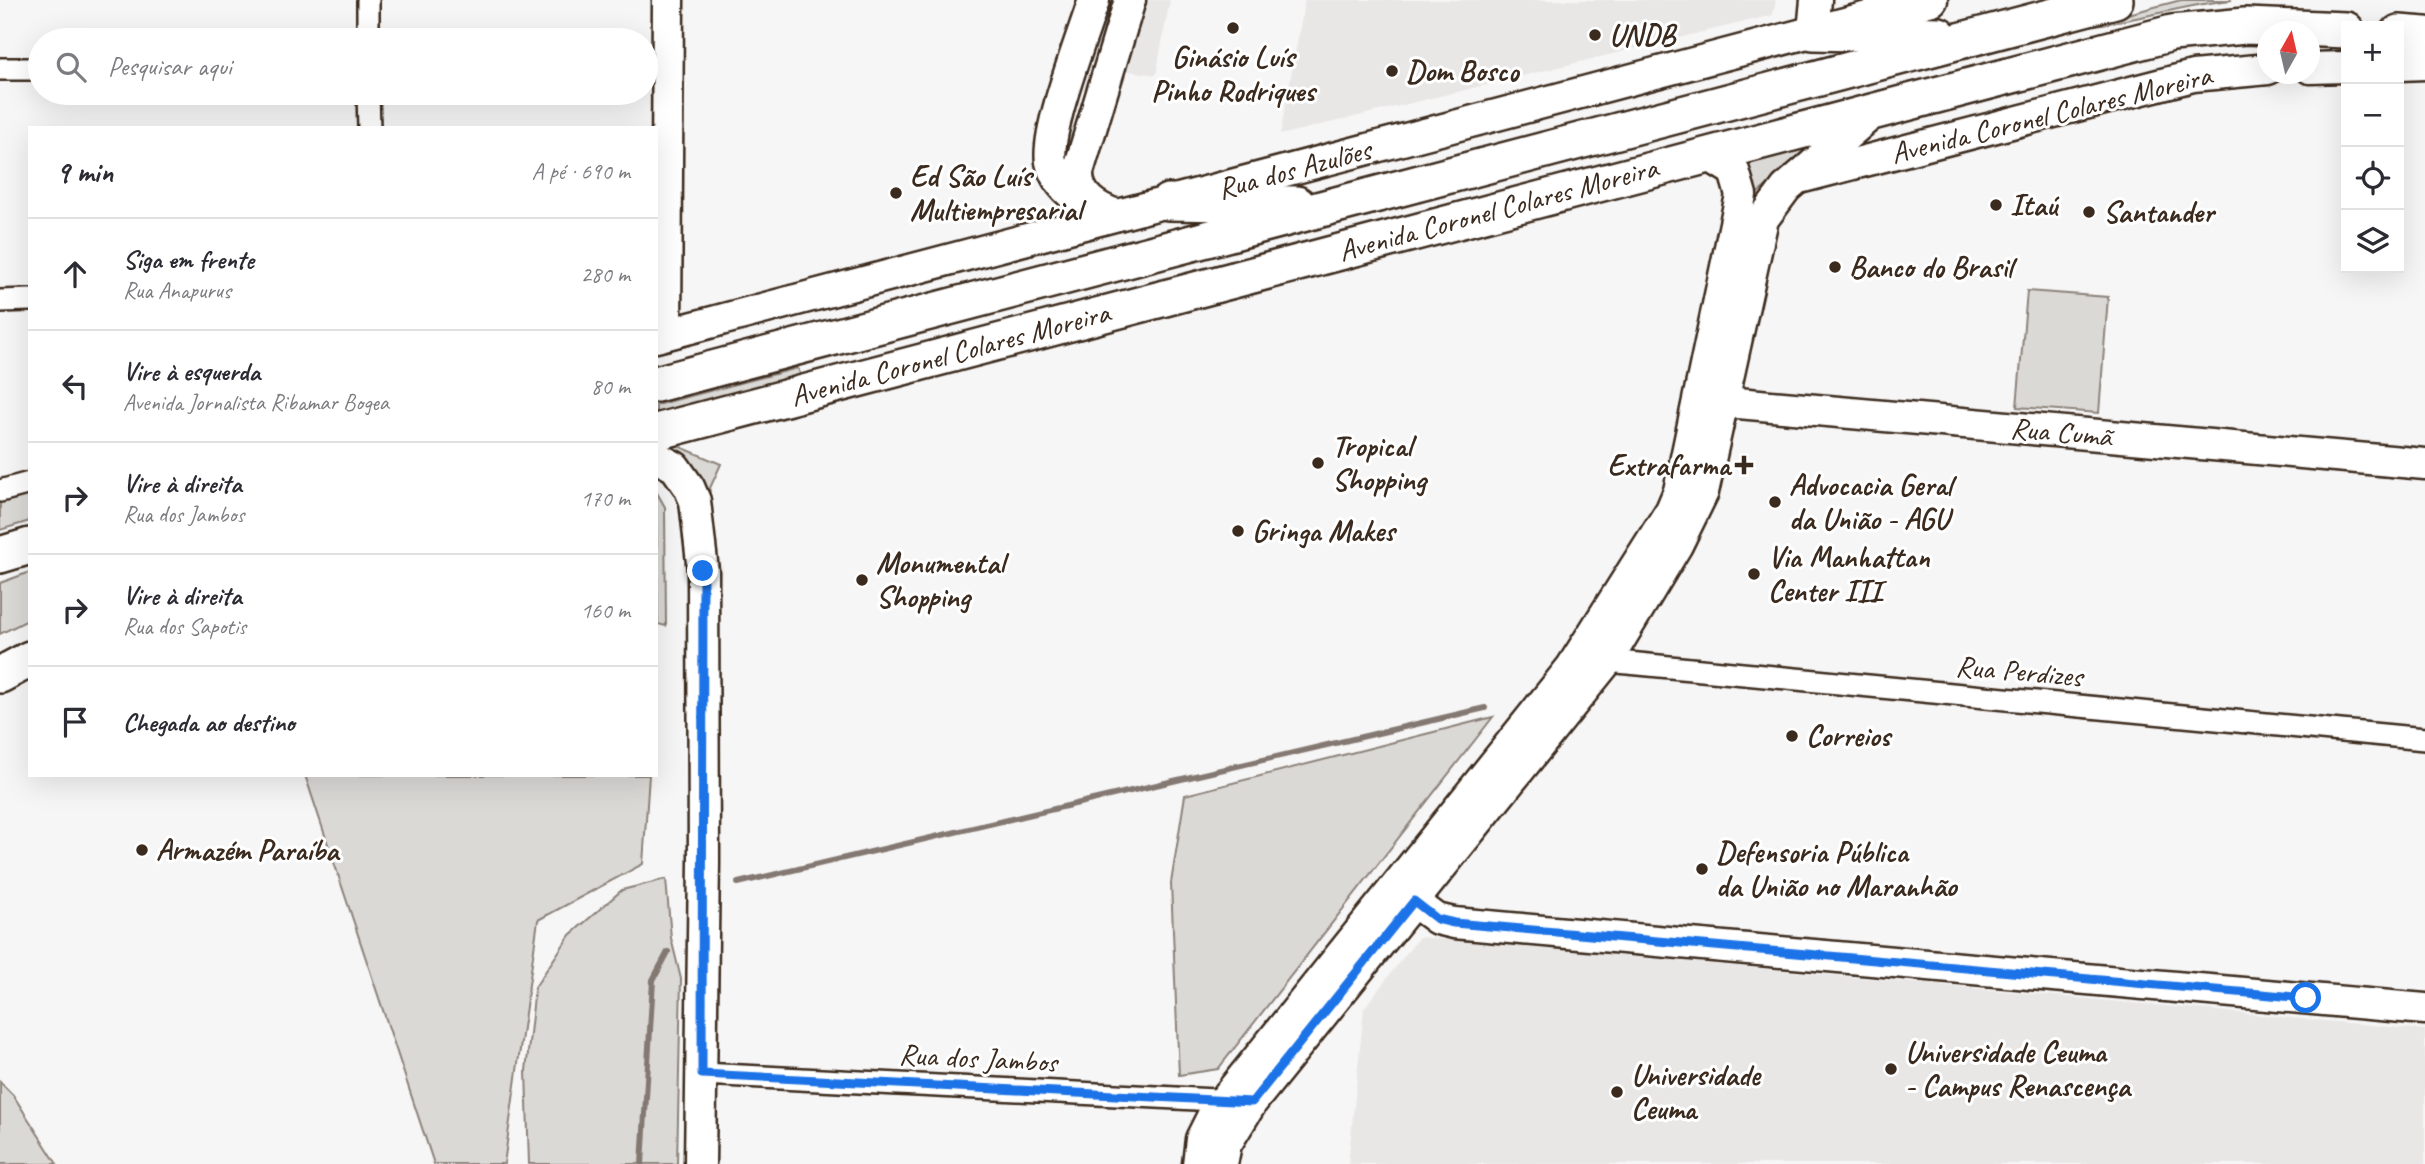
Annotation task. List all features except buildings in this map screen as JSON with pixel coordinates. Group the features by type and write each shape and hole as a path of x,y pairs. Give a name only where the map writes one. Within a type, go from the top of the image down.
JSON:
{"main road":[{"path":"661,335 668,0"},
{"path":"1094,0 1050,139 1050,154 1052,166 1063,186 1083,203 1109,212"},
{"path":"1109,212 1080,188 1077,172 1130,0"},
{"name":"Rua dos Azulões","path":"661,335 1109,212 1168,202 1815,16 1932,0"},
{"name":"Avenida Coronel Colares Moreira","path":"658,383 2115,0"},
{"path":"1815,16 1981,37"},
{"name":"Avenida Coronel Colares Moreira","path":"658,431 1878,108 2172,33 2218,27 2341,29"},
{"path":"2404,31 2425,29"},
{"path":"2404,32 2425,35"},
{"path":"2404,65 2425,64"},
{"path":"2320,68 2341,67"},
{"name":"Avenida Coronel Colares Moreira","path":"1796,179 2193,76 2257,70"},
{"path":"1405,895 1571,668 1615,602 1676,500 1710,401 1759,228 1778,196 1878,108"},
{"path":"1198,1164 1201,1139 1238,1101 1405,895 1607,661 1696,509 1741,195 1734,171 1706,154"},
{"path":"1168,202 1342,204"},
{"name":"Rua Cumã","path":"1710,401 2425,464"},
{"path":"658,458 675,467 695,501 703,571 704,861 700,1164"},
{"path":"0,555 28,547"},
{"path":"0,668 28,660"},
{"path":"0,674 28,660"},
{"path":"1405,895 1437,919 1454,923 2425,1009"},
{"path":"1222,1164 1238,1101"}],"street":[{"path":"368,0 368,28"},
{"path":"0,69 28,69"},
{"path":"369,105 369,126"},
{"path":"0,301 28,300"},
{"path":"0,491 28,484"},
{"name":"Rua Perdizes","path":"1607,661 2425,739"},
{"name":"Rua dos Jambos","path":"702,1074 1238,1101"}],"shaded area":[{"path":"1143,0 1170,0 1156,75 1121,70"},
{"name":"Dom Bosco","path":"1305,0 1776,0 1773,15 1280,135"},
{"path":"2181,0 2232,0 2079,27"},
{"path":"1831,133 1758,193 1748,211 1739,159"},
{"path":"2027,291 2108,297 2099,413 2017,407"},
{"path":"798,368 802,380 658,417 658,404"},
{"path":"671,443 721,464 710,488 708,507 666,450"},
{"path":"28,488 28,522 0,530 0,496"},
{"path":"658,495 665,507 666,626 658,624"},
{"path":"28,573 28,620 0,634 0,583"},
{"path":"1493,717 1218,1069 1179,1075 1171,883 1185,795"},
{"path":"306,777 649,777 643,864 538,920 504,1164 434,1164"},
{"path":"666,879 671,938 681,979 677,1164 529,1164 526,1071 535,987 570,935 622,890"},
{"name":"Universidade Ceuma - Campus Renascença","path":"1419,937 2425,1030 2425,1164 1348,1164 1364,1008"},
{"path":"0,1082 13,1095 57,1164 0,1164"}],"waterway":[{"path":"738,883 1485,708"},
{"path":"642,1164 653,980 668,952"}],"place":[{"name":"Ginásio Luís Pinho Rodriques","path":"1233,28"},
{"name":"UNDB","path":"1595,35"},
{"name":"Dom Bosco","path":"1392,71"},
{"name":"Ed São Luís Multiempresarial","path":"896,193"},
{"name":"Itaú","path":"1996,205"},
{"name":"Santander","path":"2089,212"},
{"name":"Banco do Brasil","path":"1835,267"},
{"name":"Tropical Shopping","path":"1318,463"},
{"name":"Extrafarma","path":"1744,465"},
{"name":"Advocacia Geral da União - AGU","path":"1775,502"},
{"name":"Gringa Makes","path":"1238,531"},
{"name":"Via Manhattan Center III","path":"1754,574"},
{"name":"Monumental Shopping","path":"862,580"},
{"name":"Correios","path":"1792,736"},
{"name":"Armazém Paraíba","path":"142,850"},
{"name":"Defensoria Pública da União no Maranhão","path":"1702,869"},
{"name":"Universidade Ceuma - Campus Renascença","path":"1891,1069"},
{"name":"Universidade Ceuma","path":"1617,1092"}],"route":[{"path":"703,571 702,1074 1252,1102 1414,901 1437,919 1454,923 2306,998"}]}
